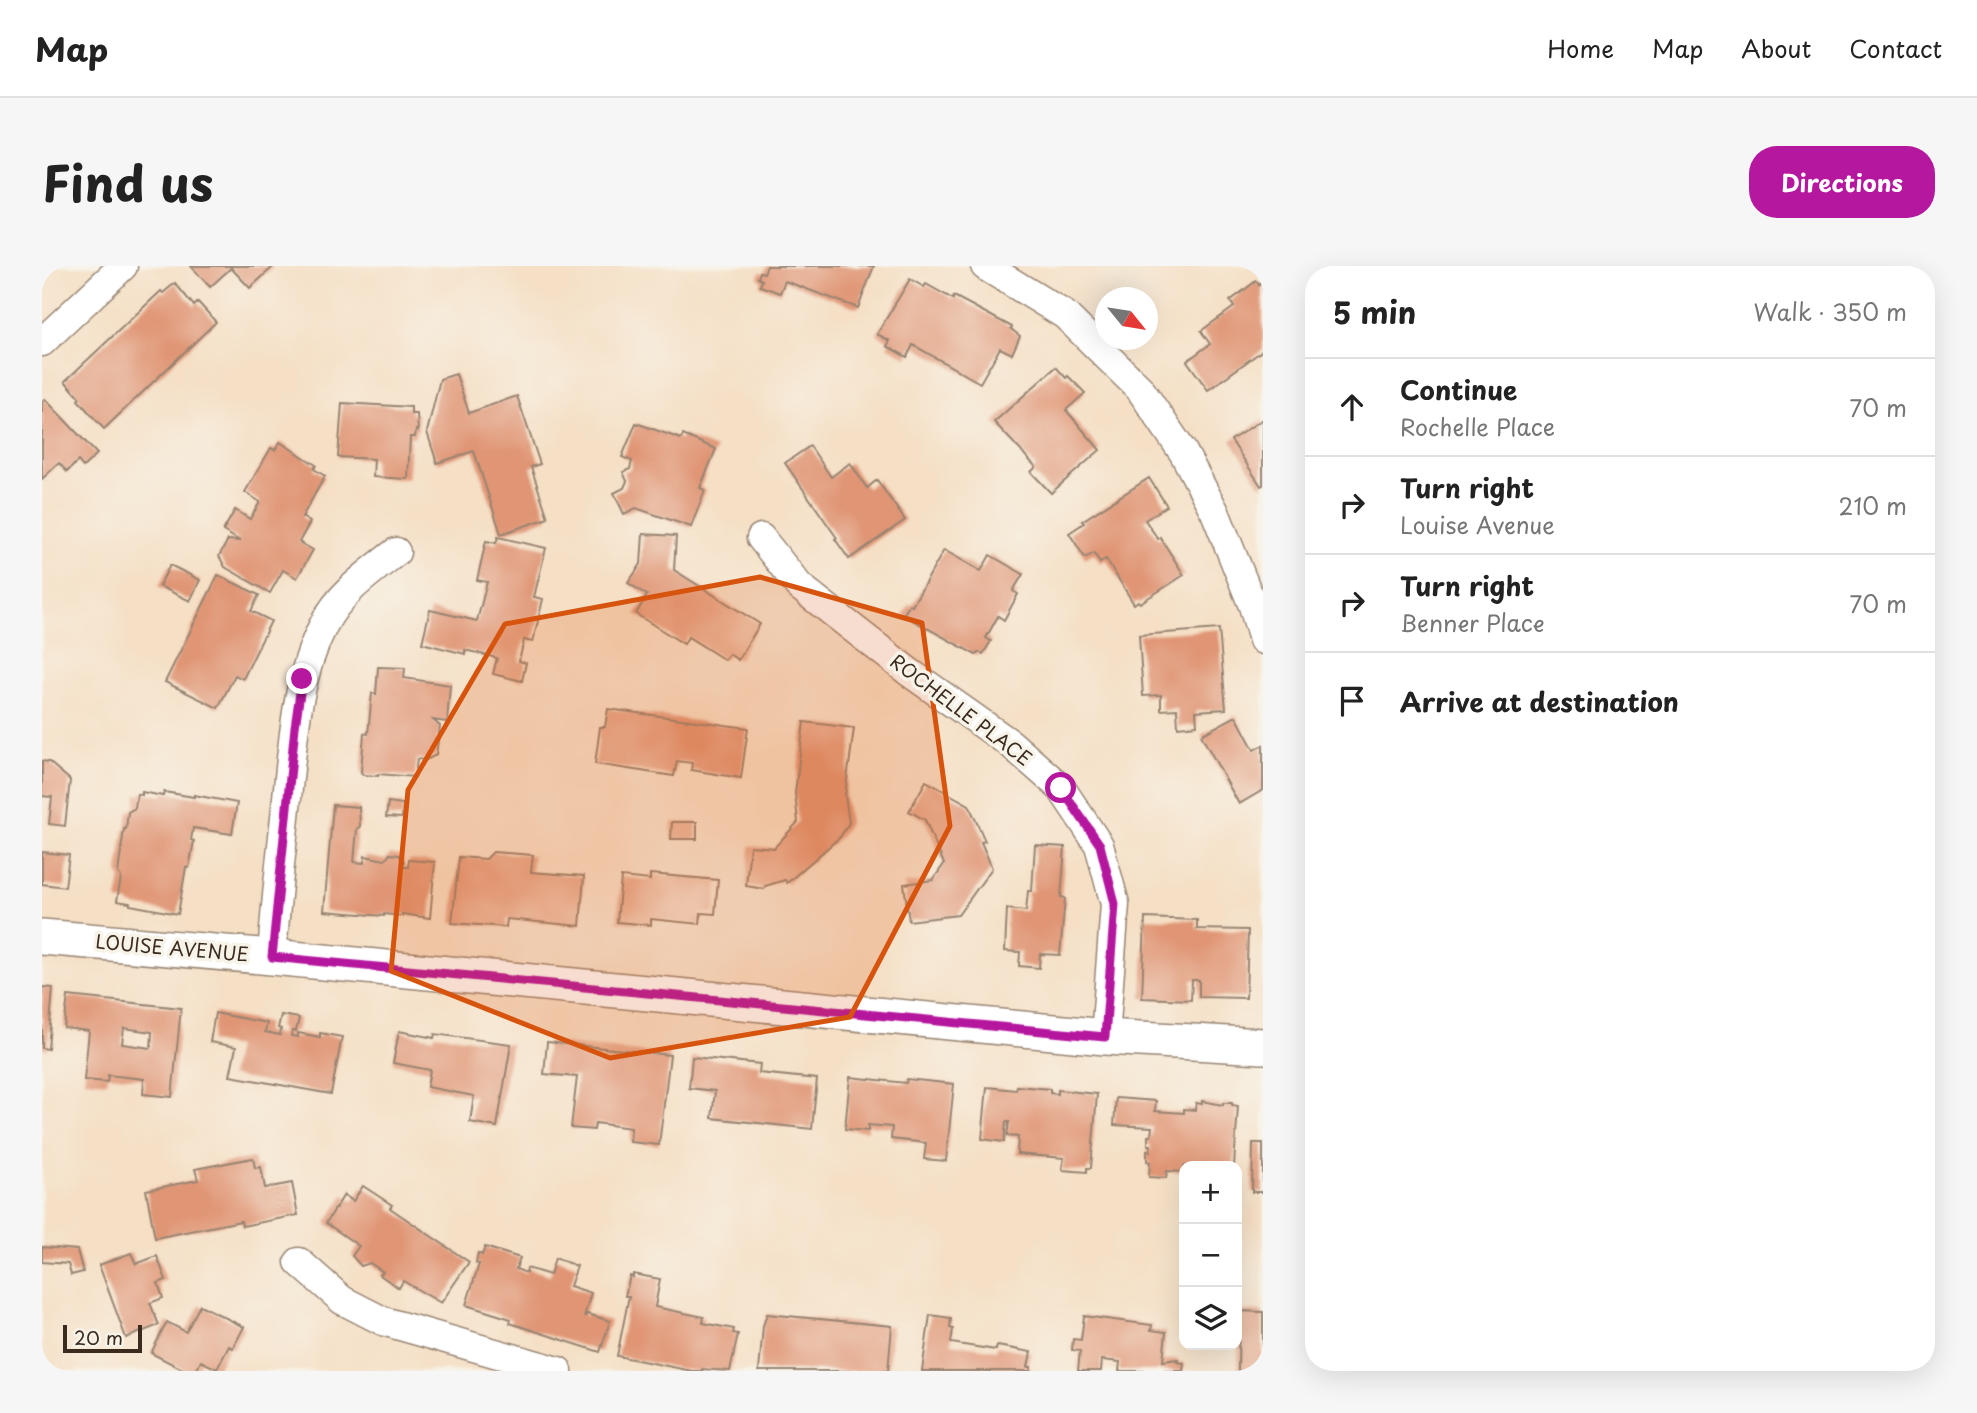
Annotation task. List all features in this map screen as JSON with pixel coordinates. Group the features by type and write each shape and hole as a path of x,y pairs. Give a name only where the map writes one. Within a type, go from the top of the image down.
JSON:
{"street":[{"path":"42,342 123,266"},
{"path":"991,267 1065,315 1140,389 1183,452 1215,512 1253,606 1263,640"},
{"name":"ROCHELLE PLACE","path":"761,538 799,586 909,672 1011,744 1061,788 1100,845 1115,904 1105,1037"},
{"path":"272,957 302,679 324,624 338,603 355,584 396,552"},
{"name":"LOUISE AVENUE","path":"42,937 1105,1037 1263,1046"},
{"path":"299,1262 342,1300 383,1321 558,1371"}],"highlighted area":[{"path":"760,577 922,623 950,826 850,1017 610,1058 391,971 408,790 505,624"}],"building":[{"path":"191,266 274,266 250,288 231,268 210,287"},
{"path":"767,266 874,266 858,308 785,281 780,293 760,286 760,272 764,273"},
{"path":"910,279 924,287 926,284 953,299 954,296 1012,327 1020,336 1012,354 1000,348 980,383 913,345 907,357 887,346 890,341 877,334"},
{"path":"1256,281 1259,285 1263,282 1263,350 1208,390 1187,361 1210,344 1201,331 1234,307 1230,301"},
{"path":"175,283 194,306 198,302 216,322 104,429 65,381 161,291 163,293"},
{"path":"1056,367 1085,393 1066,410 1100,450 1051,493 1031,472 1036,467 994,422"},
{"path":"456,374 469,413 517,396 540,464 531,467 548,518 501,534 474,451 437,463 427,432 440,379"},
{"path":"45,399 97,454 83,467 78,461 67,472 59,463 42,479 42,402"},
{"path":"342,403 411,407 411,414 417,414 418,431 416,430 415,437 410,437 408,479 373,477 374,459 338,457"},
{"path":"1263,419 1263,485 1261,486 1231,440"},
{"path":"636,423 681,439 683,435 716,449 700,488 705,490 691,527 636,508 624,514 614,493 624,488 627,481 623,472 630,469 632,461 622,457"},
{"path":"280,442 316,465 314,469 325,476 302,517 310,522 299,542 313,550 297,578 283,570 270,593 225,567 219,556 228,540 240,541 223,531 235,510 250,519 260,502 245,492 271,448 275,450"},
{"path":"810,446 831,477 850,463 867,488 877,480 905,520 849,559 785,463"},
{"path":"1149,478 1167,506 1145,520 1158,539 1160,537 1184,575 1140,603 1138,601 1134,604 1106,559 1100,563 1094,553 1085,558 1069,533 1084,523 1082,521"},
{"path":"643,534 676,536 674,570 760,624 738,660 729,654 725,660 688,637 684,644 636,614 647,595 628,583 641,564"},
{"path":"498,537 546,548 534,597 543,599 533,642 524,640 519,661 526,663 522,681 493,674 497,658 465,650 465,654 422,643 430,610 477,621 487,582 477,580 486,541 496,543"},
{"path":"944,550 981,571 990,555 1023,574 1013,591 1018,594 1004,620 998,616 986,638 991,641 983,654 979,652 976,655 903,615 910,604 912,606"},
{"path":"170,565 200,580 190,601 159,586"},
{"path":"218,575 259,595 251,611 271,621 243,679 235,675 218,708 165,682"},
{"path":"1219,629 1226,709 1196,711 1197,725 1178,727 1177,709 1161,710 1161,695 1143,696 1139,635"},
{"path":"378,667 405,668 404,678 450,685 447,722 433,720 440,726 436,755 426,760 417,759 415,777 363,775 361,772 364,733 368,734"},
{"path":"608,709 748,728 741,778 691,770 692,763 677,761 674,776 595,764 600,727 605,727"},
{"path":"1236,716 1254,750 1263,745 1263,790 1239,804 1201,735"},
{"path":"804,722 854,728 845,795 849,823 840,837 787,883 785,880 765,886 764,889 746,886 750,846 774,848 798,822 795,793"},
{"path":"42,761 49,762 70,780 65,826 49,824 52,797 42,796"},
{"path":"926,781 969,805 985,841 981,842 992,868 958,915 909,921 904,884 933,880 944,864 925,820 909,811"},
{"path":"142,792 163,796 164,792 194,795 237,803 232,834 193,828 191,840 194,841 189,868 186,867 178,914 117,901 124,829 128,812 135,808 137,794 142,795"},
{"path":"388,802 403,804 402,818 386,817"},
{"path":"333,805 359,807 360,826 357,829 354,862 364,863 365,856 385,860 390,854 399,855 404,861 403,867 408,867 409,860 435,862 430,918 402,914 384,916 324,911"},
{"path":"672,822 697,822 697,839 671,839"},
{"path":"1035,845 1065,847 1061,897 1065,898 1060,955 1040,954 1039,968 1019,966 1020,952 1005,951 1007,909 1026,911 1028,891 1032,891"},
{"path":"42,852 69,855 65,887 42,884"},
{"path":"493,852 533,855 531,872 584,876 580,926 507,919 506,927 452,923 459,857 486,859"},
{"path":"650,874 718,880 715,914 701,913 700,924 651,919 651,925 617,922 621,877 650,880"},
{"path":"1145,918 1197,920 1197,929 1248,930 1246,998 1199,997 1199,980 1192,980 1191,1000 1142,998"},
{"path":"42,987 53,988 48,1049 42,1048"},
{"path":"68,996 181,1008 172,1097 143,1094 144,1079 108,1075 107,1082 84,1080 89,1031 64,1028","holes":["124,1028 152,1032 151,1048 122,1044"]},
{"path":"215,1013 267,1023 265,1032 280,1035 281,1029 278,1028 281,1015 299,1018 296,1031 292,1031 291,1036 298,1037 298,1033 320,1037 320,1033 342,1037 331,1094 230,1076 236,1047 210,1042"},
{"path":"399,1031 434,1038 435,1034 511,1044 497,1127 470,1122 474,1096 427,1087 430,1070 393,1063"},
{"path":"547,1042 670,1055 659,1145 630,1142 631,1128 595,1123 594,1130 571,1128 577,1077 544,1074"},
{"path":"692,1057 760,1064 759,1073 817,1079 812,1129 712,1118 715,1091 689,1088"},
{"path":"850,1077 906,1083 907,1079 954,1084 946,1161 924,1159 926,1143 891,1139 892,1127 868,1125 868,1131 845,1129"},
{"path":"1017,1086 1050,1089 1050,1093 1058,1094 1058,1090 1097,1094 1091,1168 1087,1168 1087,1172 1062,1170 1064,1158 1017,1154 1018,1137 1007,1136 1009,1122 1006,1122 1004,1142 982,1139 987,1087 1016,1090"},
{"path":"1116,1098 1156,1101 1155,1111 1184,1113 1184,1109 1195,1110 1196,1103 1202,1104 1202,1101 1223,1105 1232,1103 1238,1106 1234,1161 1179,1161 1179,1172 1167,1171 1166,1178 1149,1177 1150,1162 1147,1161 1147,1150 1150,1151 1148,1136 1151,1136 1152,1127 1114,1125"},
{"path":"1253,1143 1263,1143 1263,1192 1252,1192"},
{"path":"253,1158 255,1168 261,1167 265,1188 292,1183 298,1215 242,1226 241,1221 155,1238 146,1190 198,1180 195,1169"},
{"path":"363,1186 392,1205 390,1208 469,1262 441,1303 403,1281 399,1288 380,1275 383,1272 370,1263 361,1266 352,1256 359,1246 326,1223 344,1195 353,1201"},
{"path":"42,1247 77,1250 83,1272 71,1275 68,1264 42,1262"},
{"path":"485,1247 520,1258 516,1269 526,1273 527,1268 550,1275 555,1258 577,1266 570,1286 591,1293 584,1317 587,1314 610,1321 600,1352 510,1323 511,1319 466,1305 479,1264 476,1263 478,1253 482,1255"},
{"path":"131,1253 136,1264 157,1256 166,1280 158,1283 163,1298 150,1303 159,1325 126,1338 99,1265"},
{"path":"633,1274 660,1279 655,1307 704,1317 703,1323 734,1329 733,1333 738,1334 730,1371 692,1371 617,1356 629,1296 625,1296 630,1276 633,1277"},
{"path":"200,1305 244,1327 233,1348 229,1346 217,1369 201,1361 196,1371 186,1371 151,1353 167,1322 186,1332"},
{"path":"1242,1311 1263,1312 1263,1371 1238,1371 1238,1350 1242,1350"},
{"path":"767,1314 892,1326 888,1371 759,1371 763,1326"},
{"path":"930,1315 951,1318 951,1343 996,1350 997,1346 1031,1352 1028,1367 1031,1367 1031,1371 922,1371"},
{"path":"1084,1316 1152,1325 1151,1330 1166,1332 1163,1361 1178,1359 1177,1362 1184,1363 1183,1371 1119,1371 1120,1362 1102,1360 1101,1371 1078,1371 1080,1351 1072,1350 1073,1339 1081,1340"}],"route":[{"path":"302,679 272,957 1105,1037 1115,904 1100,845 1061,788"}]}
